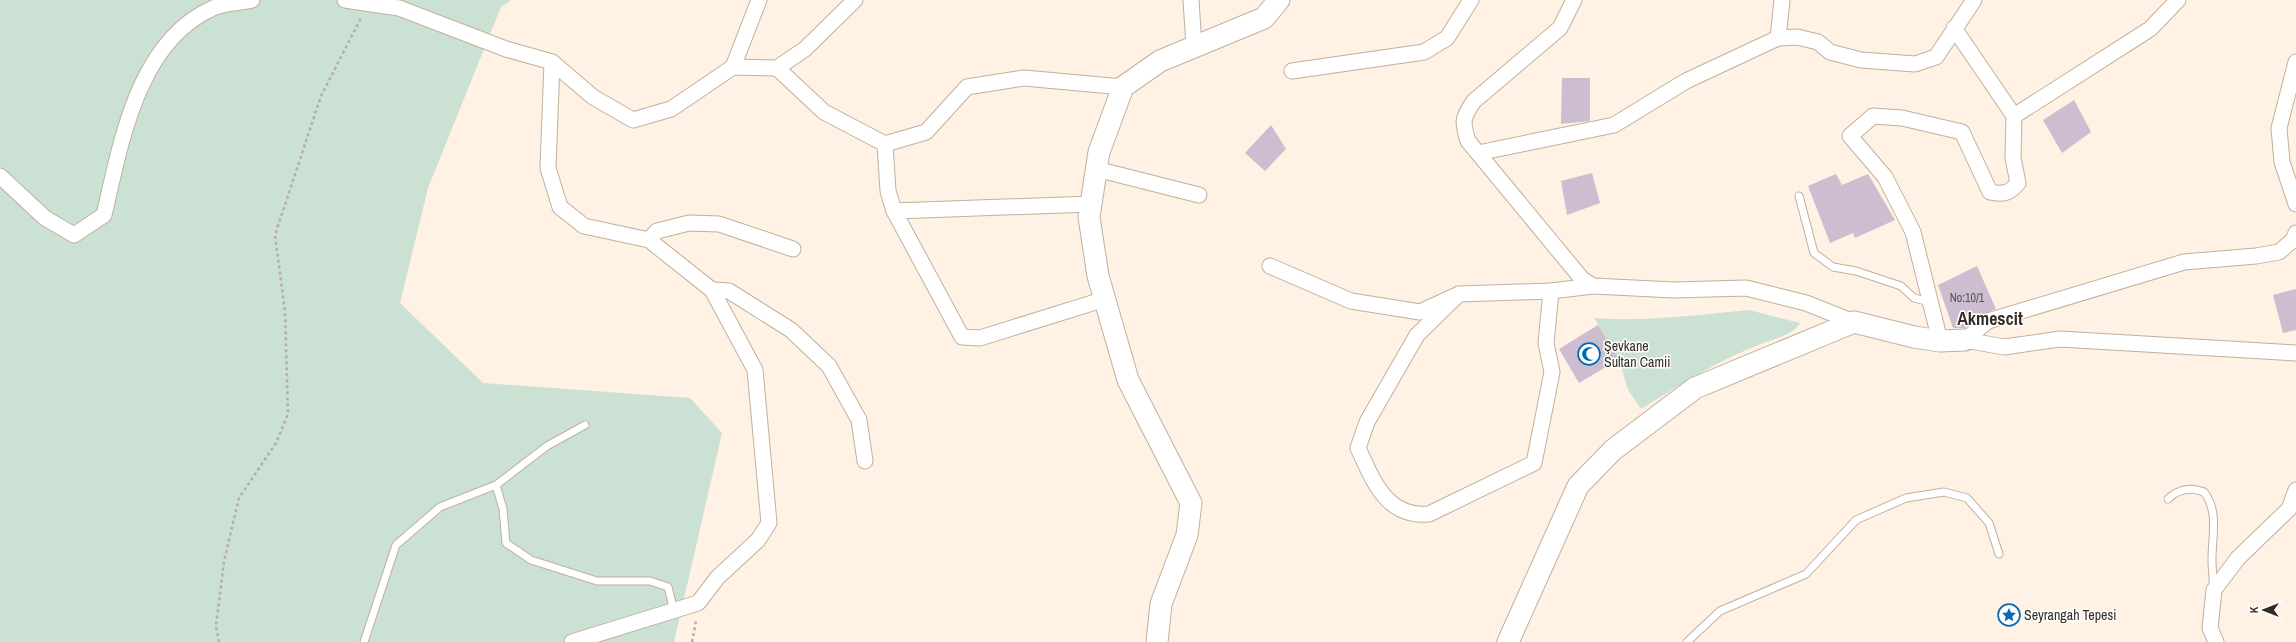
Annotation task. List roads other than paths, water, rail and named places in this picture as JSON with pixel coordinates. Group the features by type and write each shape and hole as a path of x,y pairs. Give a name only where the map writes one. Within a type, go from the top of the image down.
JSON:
{"main road":[{"path":"1156,642 1161,604 1187,535 1191,503 1128,380 1104,299 1098,276 1089,217 1099,152 1123,87 1160,61 1264,18 1279,0"},
{"path":"1508,642 1578,486 1613,450 1695,388 1854,322 1914,337 1940,341 1965,340"}],"street":[{"path":"0,176 45,218 74,235 104,215 134,101 147,71 177,32 215,4 252,0"},
{"path":"345,0 398,8 506,49 552,62 594,97 633,120 672,109 733,67 759,0"},
{"path":"733,67 777,68 805,49 855,0"},
{"path":"1192,0 1194,46"},
{"path":"1292,71 1424,52 1448,38 1471,0"},
{"path":"1574,0 1560,28 1474,102 1464,116 1464,129 1468,141 1582,279 1593,286"},
{"path":"1778,38 1782,0"},
{"path":"1478,153 1614,125 1686,81 1778,38 1797,37 1818,42 1830,52 1861,60 1915,64 1936,57 1974,0"},
{"path":"2014,116 2150,29 2178,0"},
{"path":"1940,341 1913,232 1885,177 1850,136 1873,116 1902,118 1962,132 1990,192 2001,194 2012,191 2018,183 2013,158 2014,116 1954,28"},
{"path":"552,62 548,168 560,207 584,226 649,240 712,290 755,370 769,523 758,540 718,577 698,603 572,642"},
{"path":"2296,62 2279,128 2282,162 2296,204"},
{"path":"777,68 824,112 885,144 926,132 967,87 1024,78 1123,87"},
{"path":"885,144 888,191 894,211 962,337 980,338 1104,299"},
{"path":"1096,169 1199,195"},
{"path":"894,211 1091,204"},
{"path":"649,240 657,231 689,223 719,224 793,249"},
{"path":"1965,340 1988,320 2184,262 2256,256 2279,252 2293,240 2296,233"},
{"path":"1270,266 1351,301 1420,312 1459,294 1551,291 1593,286 1674,290 1746,288 1806,303 1854,322"},
{"path":"712,290 729,292 791,330 829,366 859,420 866,461"},
{"path":"1459,294 1417,335 1367,422 1358,448 1376,484 1389,502 1402,511 1416,515 1429,514 1534,463 1552,372 1546,343 1551,291"},
{"path":"1965,340 2004,347 2060,339 2296,353"},
{"path":"2216,642 2210,628 2214,590 2238,558 2293,511 2296,490"}],"lane":[{"path":"1799,196 1814,253 1833,267 1856,271 1900,286 1914,298 1930,302"},
{"path":"364,642 396,545 440,507 496,486 547,446 585,425"},
{"path":"496,486 503,509 506,543 531,560 598,581 650,581 668,587 674,611"},
{"path":"2168,499 2177,492 2190,489 2204,492 2208,498 2214,518 2212,559 2214,590"},
{"path":"1687,642 1720,611 1806,574 1856,520 1906,498 1944,492 1967,498 1989,523 1999,554"}],"place":[{"name":"Şevkane Sultan Camii","path":"1589,354"},
{"name":"Seyrangah Tepesi","path":"2009,615"}],"district":[{"name":"Akmescit","path":"1990,318"}]}
